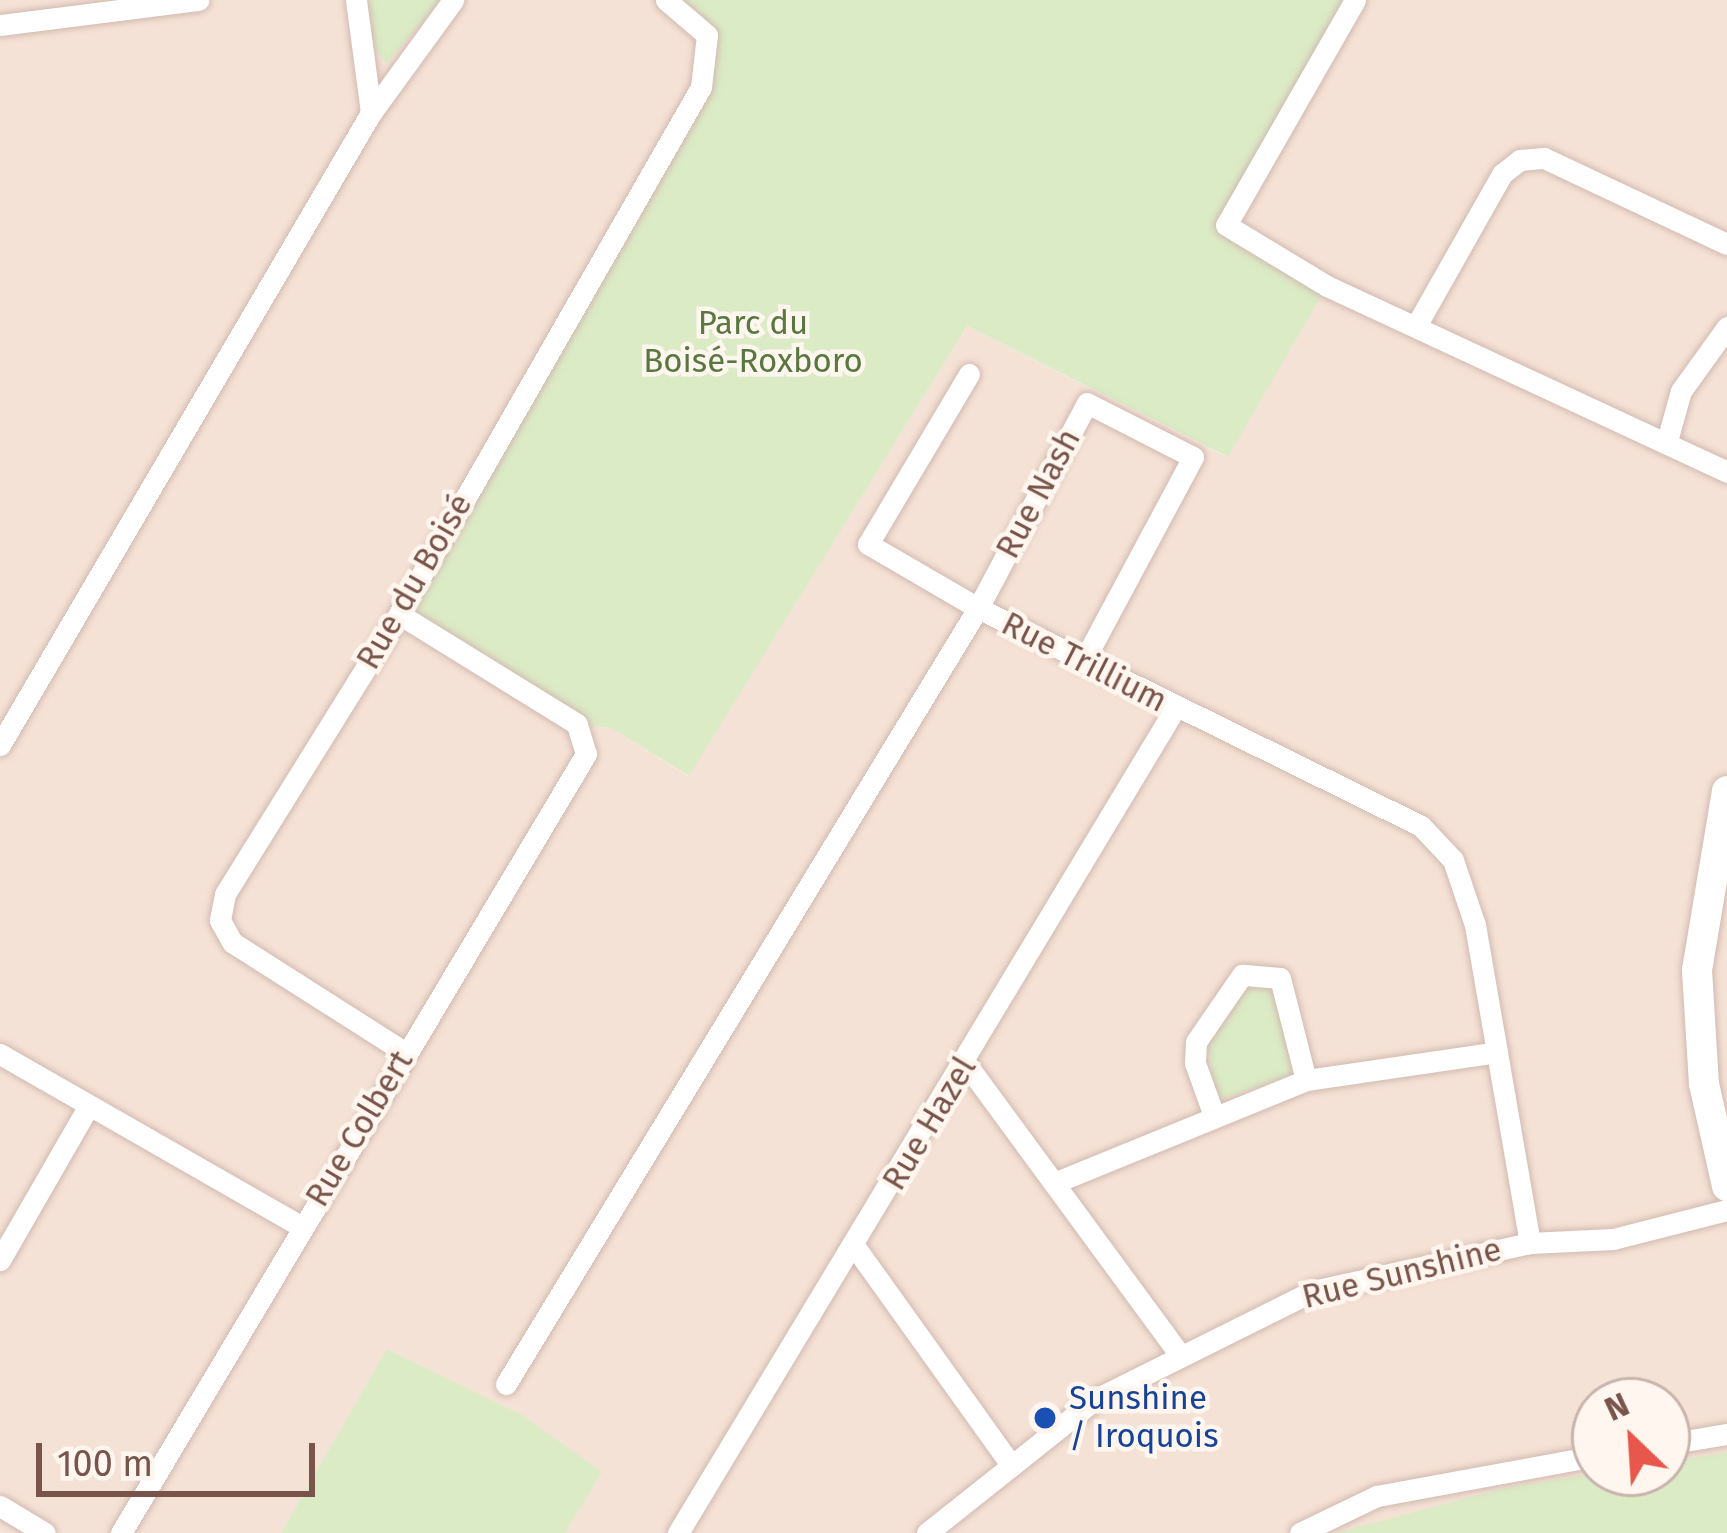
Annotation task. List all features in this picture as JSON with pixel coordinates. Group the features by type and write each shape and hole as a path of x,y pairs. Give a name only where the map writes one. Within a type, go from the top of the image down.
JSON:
{"street":[{"path":"0,25 198,0"},
{"path":"356,0 371,112"},
{"path":"0,746 371,112 453,0"},
{"name":"Rue du Boisé","path":"406,1053 232,942 220,920 225,893 399,614 700,87 707,35 666,0"},
{"path":"1355,0 1226,225 1327,286 1727,472"},
{"path":"1416,326 1502,174 1520,160 1544,158 1727,244"},
{"path":"1667,441 1682,391 1727,327"},
{"path":"969,374 868,544 978,608"},
{"name":"Rue Nash","path":"978,608 1087,403 1193,457 1083,662"},
{"name":"Rue Trillium","path":"506,1384 978,608 1174,710 1421,826 1454,860 1466,892 1530,1243"},
{"name":"Rue Colbert","path":"121,1533 300,1226 586,754 577,724 399,614"},
{"name":"Rue Hazel","path":"677,1533 967,1064 1174,710"},
{"path":"1727,791 1697,970 1704,1084 1727,1186"},
{"path":"1213,1113 1195,1063 1196,1042 1242,975 1260,970 1280,978 1306,1080"},
{"path":"1054,1184 1213,1113 1306,1080 1497,1052"},
{"path":"0,1054 87,1109 300,1226"},
{"path":"967,1064 1179,1354"},
{"path":"0,1260 87,1109"},
{"name":"Rue Sunshine","path":"927,1533 1094,1400 1179,1354 1313,1292 1530,1243 1613,1239 1727,1210"},
{"path":"856,1246 1012,1466"},
{"path":"1691,1440 1727,1434"},
{"path":"1300,1533 1377,1496 1571,1460"},
{"path":"0,1506 45,1533"}],"shaded area":[{"path":"0,0 666,0 707,35 577,724 611,728 688,776 967,326 1227,457 1226,225 1355,0 1727,0 1727,1452 1691,1458 1691,1377 1571,1377 1571,1479 1335,1533 565,1533 601,1473 388,1349 281,1533 0,1533"}],"green space":[{"path":"366,0 440,2 386,64 369,39"},
{"name":"Parc du Boisé-Roxboro","path":"666,0 1355,0 1226,224 1327,286 1228,457 967,326 689,776 611,728 577,724 399,614 701,87 707,35"},
{"path":"1264,984 1274,992 1296,1074 1217,1101 1207,1044 1244,987"},
{"path":"387,1349 522,1415 602,1472 565,1533 281,1533"},
{"path":"1727,1452 1727,1533 1335,1533 1508,1487 1571,1477 1571,1497 1691,1497 1691,1458"}],"place":[{"name":"Sunshine / Iroquois","path":"1045,1418"}]}
